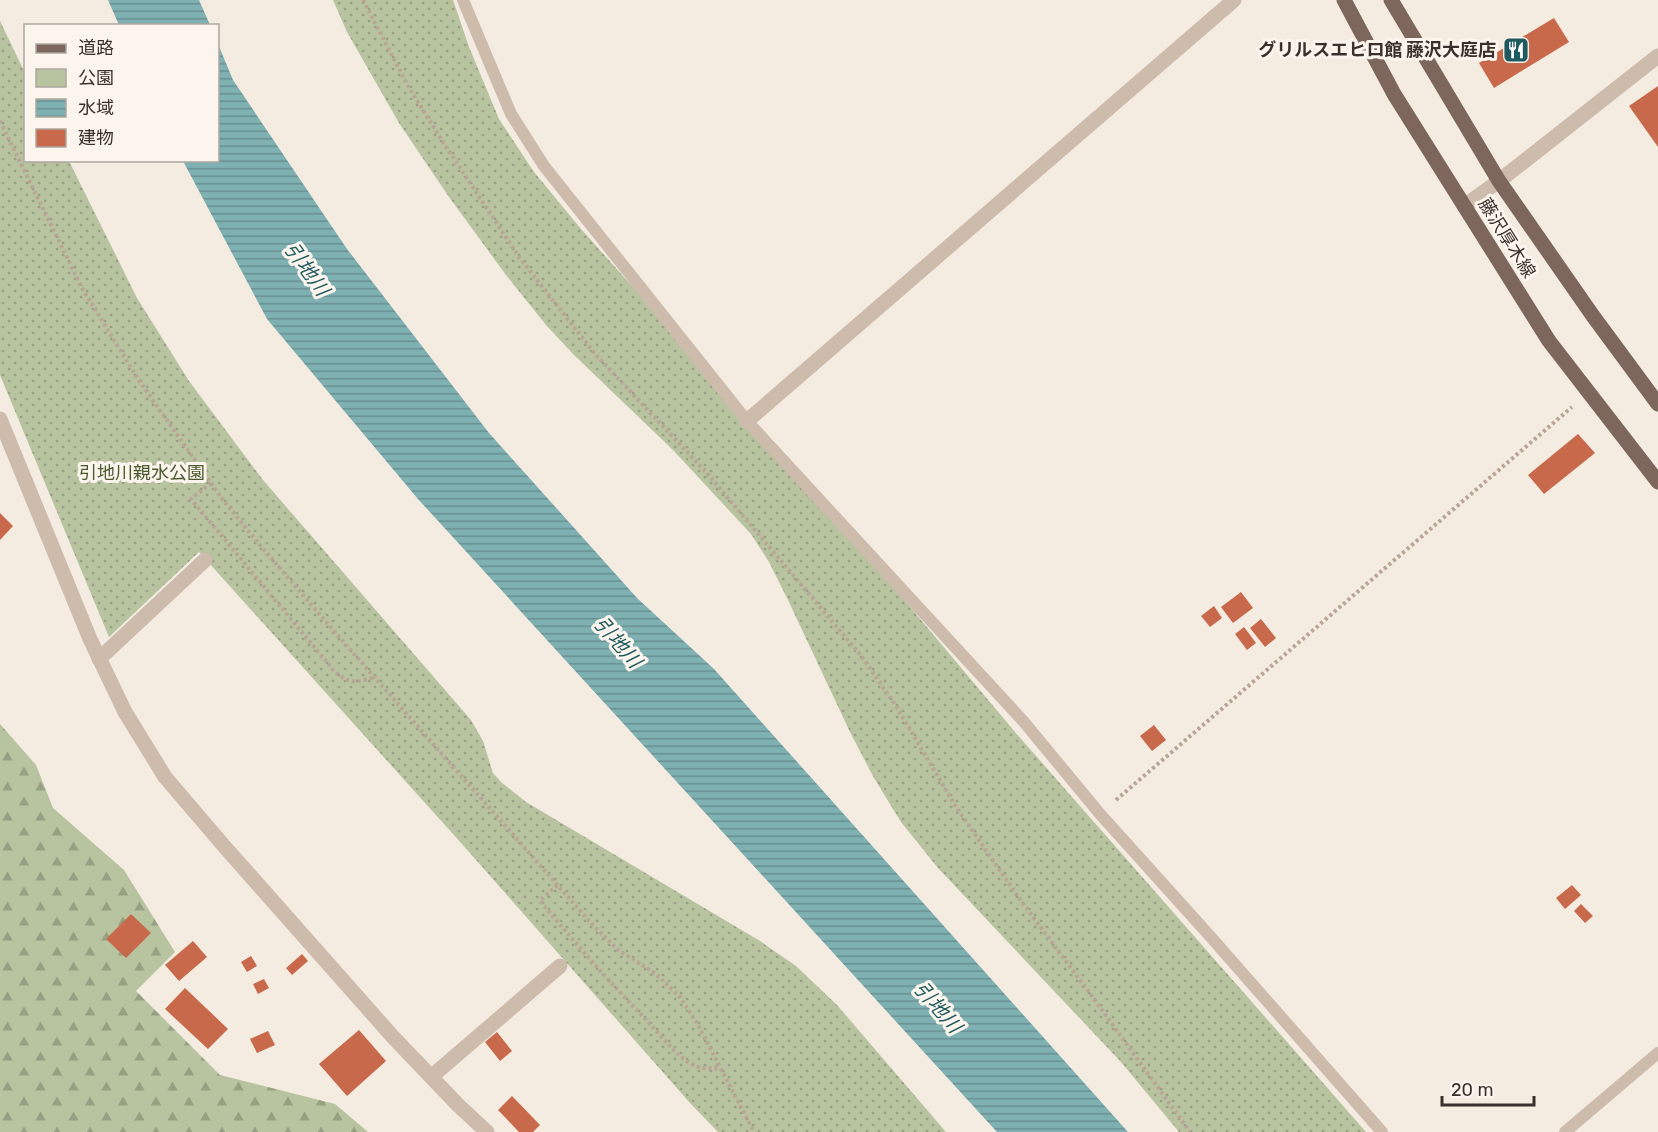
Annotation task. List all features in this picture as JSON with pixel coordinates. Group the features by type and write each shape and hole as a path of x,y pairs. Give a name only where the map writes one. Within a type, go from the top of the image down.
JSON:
{"main road":[{"name":"藤沢厚木線","path":"1344,0 1394,94 1549,341 1658,482"},
{"name":"藤沢厚木線","path":"1390,0 1499,181 1593,316 1658,404"}],"street":[{"path":"747,421 1234,0"},
{"path":"1464,207 1658,56"},
{"path":"0,419 99,659 125,712 165,777 378,1019 458,1105 487,1132"},
{"path":"99,659 205,560"},
{"path":"431,1077 560,966"}],"lane":[{"path":"463,0 511,114 544,166 747,421 1024,722 1100,814 1382,1132"},
{"path":"1565,1132 1658,1053"}],"path":[{"path":"363,0 408,86 519,257 596,355 706,471 863,658 896,706 956,807 1012,889 1190,1132"},
{"path":"0,121 82,288 138,379 223,500 590,921 617,949 656,974 679,996 697,1023 754,1132"},
{"path":"1100,814 1589,393"},
{"path":"212,483 191,498 335,672 347,681 360,682 375,677"},
{"path":"557,885 540,901 581,949 653,1028 690,1064 704,1069 719,1068"}],"green space":[{"path":"333,0 453,0 469,47 499,119 534,172 581,229 832,514 1015,732 1366,1132 1179,1132 1121,1062 938,868 901,822 874,778 769,562 751,534 673,450 574,355 546,325 506,275 399,123 347,32"},
{"name":"引地川親水公園","path":"0,21 24,71 24,162 69,162 137,298 189,381 263,480 471,720 483,741 493,773 526,802 760,941 796,966 837,1005 946,1132 718,1132 199,552 109,637 0,375"},
{"path":"0,724 36,765 53,808 124,870 175,952 136,991 220,1075 335,1104 368,1132 0,1132"}],"water":[{"path":"108,0 199,0 210,24 119,24"},
{"name":"引地川","path":"219,46 233,80 347,249 489,433 637,598 714,669 1128,1132 997,1132 418,499 267,319 184,162 219,162"}],"building":[{"path":"1554,18 1569,42 1494,88 1479,63"},
{"path":"1658,86 1658,147 1629,106"},
{"path":"1578,434 1595,453 1544,494 1528,475"},
{"path":"0,513 13,526 0,540"},
{"path":"1241,592 1253,608 1233,623 1221,607"},
{"path":"1214,606 1222,618 1210,627 1201,616"},
{"path":"1261,619 1276,638 1265,647 1250,628"},
{"path":"1244,627 1256,643 1247,650 1235,634"},
{"path":"1154,725 1166,740 1152,751 1140,736"},
{"path":"1572,885 1581,895 1565,909 1556,898"},
{"path":"1581,904 1593,916 1585,923 1574,911"},
{"path":"131,914 151,933 126,958 106,939"},
{"path":"193,941 207,957 179,981 165,965"},
{"path":"302,954 308,961 292,975 286,968"},
{"path":"251,956 257,966 247,972 241,962"},
{"path":"264,979 269,988 258,994 253,984"},
{"path":"185,988 228,1029 208,1049 165,1009"},
{"path":"359,1030 386,1061 347,1096 319,1064"},
{"path":"268,1031 275,1045 257,1053 250,1039"},
{"path":"497,1032 512,1051 500,1061 485,1042"},
{"path":"512,1096 540,1125 533,1132 519,1132 498,1110"}],"place":[{"name":"グリルスエヒロ館 藤沢大庭店","path":"1516,50"}]}
